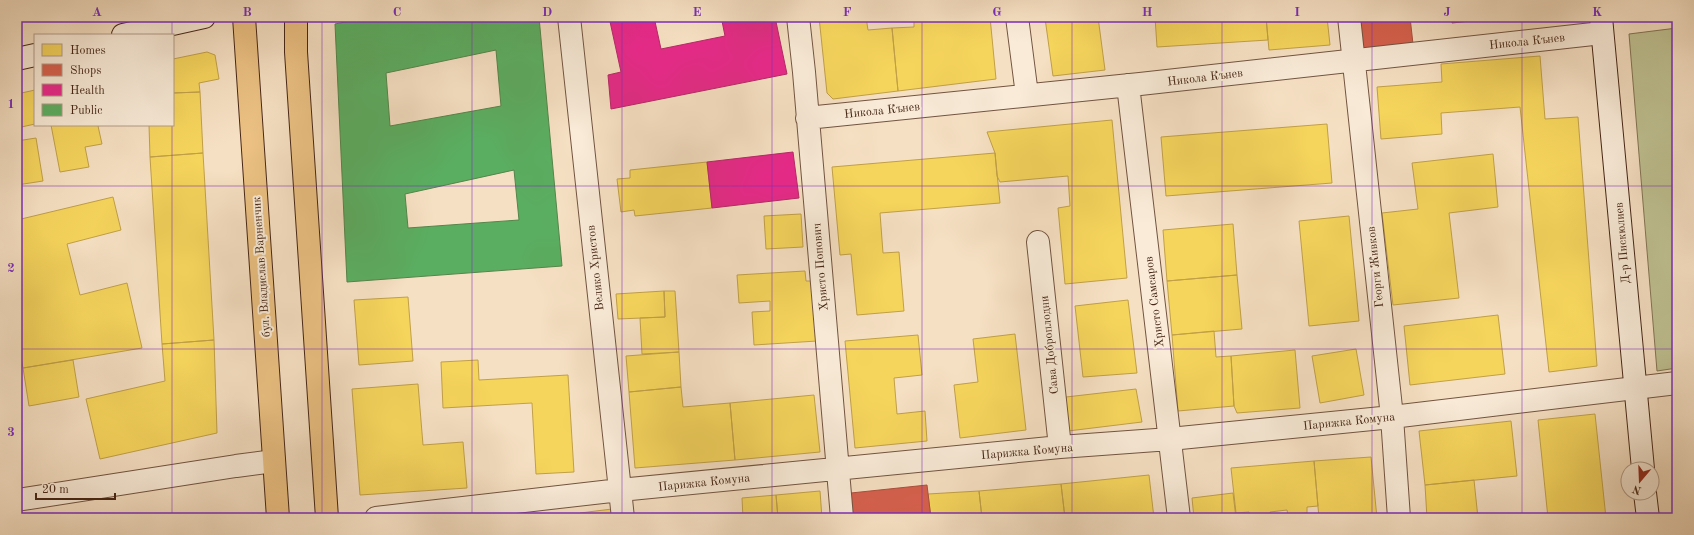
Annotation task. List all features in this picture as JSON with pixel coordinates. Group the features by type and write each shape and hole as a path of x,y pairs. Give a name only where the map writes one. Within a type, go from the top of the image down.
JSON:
{"main road":[{"name":"бул. Владислав Варненчик","path":"244,17 278,518"},
{"path":"296,17 296,52 327,518"}],"street":[{"path":"128,34 204,17"},
{"name":"Велико Христов","path":"569,17 623,518"},
{"name":"Христо Попович","path":"798,17 842,518"},
{"path":"1017,17 1027,95"},
{"name":"Георги Живков","path":"1348,17 1392,416 1399,518"},
{"name":"Никола Кънев","path":"807,118 1352,60 1602,25"},
{"name":"Д-р Пискюлиев","path":"1602,25 1642,461"},
{"path":"17,59 34,55"},
{"name":"Христо Самсаров","path":"1128,85 1179,518"},
{"name":"Сава Доброплодни","path":"1038,242 1060,447"},
{"name":"Парижка Комуна","path":"376,518 620,490 1060,447 1170,439 1392,416 1677,383"},
{"path":"17,500 274,461"},
{"path":"1646,501 1648,518"}],"green space":[{"path":"1677,28 1677,368 1657,371 1629,34"}],"building: Homes":[{"path":"819,17 866,17 868,30 892,28 898,91 833,99 827,93"},
{"path":"914,17 990,17 996,79 898,91 892,28 914,27"},
{"path":"1032,17 1098,17 1105,70 1053,76 1045,18 1032,19"},
{"path":"1155,17 1266,17 1268,40 1157,47"},
{"path":"1266,17 1327,17 1330,45 1269,50"},
{"path":"207,52 215,55 219,79 199,83 200,92 174,93 174,59"},
{"path":"1540,56 1545,119 1578,117 1597,366 1549,372 1520,107 1441,113 1442,134 1381,139 1377,87 1442,82 1441,64"},
{"path":"34,90 34,124 17,128 17,94"},
{"path":"200,92 203,153 150,157 149,126 174,126 174,93"},
{"path":"1112,120 1127,278 1065,284 1058,208 1070,206 1068,176 1000,182 997,176 995,153 987,132"},
{"path":"1327,124 1332,183 1166,196 1161,137"},
{"path":"51,126 98,126 102,144 85,147 89,167 60,172"},
{"path":"36,138 43,181 17,185 17,141"},
{"path":"203,153 214,340 162,344 150,157"},
{"path":"995,153 1000,203 880,213 883,253 899,252 904,311 857,315 851,254 840,255 832,167"},
{"path":"1493,154 1498,207 1449,213 1459,298 1393,305 1382,213 1418,209 1412,163"},
{"path":"707,162 712,208 635,216 634,210 621,212 617,179 630,178 630,170"},
{"path":"113,197 121,230 67,244 80,295 127,283 142,348 23,368 17,338 17,220"},
{"path":"801,214 803,247 766,249 764,216"},
{"path":"1349,216 1359,321 1309,326 1299,221"},
{"path":"1233,224 1237,275 1167,281 1163,230"},
{"path":"805,271 806,281 814,281 817,341 754,345 752,312 770,311 770,301 739,303 737,275"},
{"path":"1237,275 1242,329 1172,335 1167,281"},
{"path":"664,291 675,291 679,352 642,354 640,318 665,317"},
{"path":"664,291 665,317 618,319 616,294"},
{"path":"408,297 413,361 359,365 354,300"},
{"path":"1128,300 1137,373 1083,377 1075,306"},
{"path":"1498,315 1505,374 1410,385 1404,326"},
{"path":"1214,331 1216,357 1231,356 1234,406 1178,411 1172,335"},
{"path":"1015,334 1026,430 960,438 954,385 978,382 973,339"},
{"path":"918,335 922,375 894,378 897,414 925,411 927,441 855,448 845,341"},
{"path":"214,340 217,433 100,459 86,399 165,381 162,344"},
{"path":"1356,349 1364,395 1320,403 1312,356"},
{"path":"1295,350 1300,408 1237,413 1234,406 1231,356"},
{"path":"679,352 681,387 629,392 626,356"},
{"path":"73,360 79,397 29,406 23,368"},
{"path":"478,360 479,380 568,375 574,472 536,474 532,403 443,408 441,362"},
{"path":"418,384 423,445 463,442 467,488 360,495 352,389"},
{"path":"681,387 683,407 730,403 735,460 635,468 629,392"},
{"path":"1136,389 1142,422 1068,431 1066,397"},
{"path":"814,395 820,452 735,460 730,403"},
{"path":"1595,414 1606,518 1548,518 1538,420"},
{"path":"1511,421 1517,476 1425,485 1419,431"},
{"path":"1371,457 1377,518 1319,518 1314,461"},
{"path":"1314,461 1318,506 1307,507 1307,513 1288,515 1287,510 1270,512 1271,517 1260,518 1249,518 1249,512 1236,513 1231,468"},
{"path":"1149,475 1154,518 1065,518 1061,484"},
{"path":"1474,480 1478,518 1427,518 1425,485"},
{"path":"1061,484 1065,518 982,518 979,491"},
{"path":"820,491 822,518 778,518 776,495"},
{"path":"979,491 982,518 931,518 928,494"},
{"path":"1233,493 1236,518 1194,518 1192,498"},
{"path":"776,495 778,518 743,518 742,498"},
{"path":"612,509 614,518 581,518 580,513"}],"building: Shops":[{"path":"1359,17 1410,17 1413,44 1363,50"},
{"path":"1452,17 1506,17 1452,23"},
{"path":"927,485 931,518 853,518 851,493"}],"building: Health":[{"path":"609,17 654,17 661,49 725,36 722,21 732,19 731,17 775,17 787,74 611,109 608,75 621,72"},
{"path":"793,152 799,198 712,208 707,162"}],"building: Public":[{"path":"371,17 539,17 562,266 347,282 335,24","holes":["496,50 501,106 390,126 386,73","514,170 519,220 408,228 405,194"]}]}
